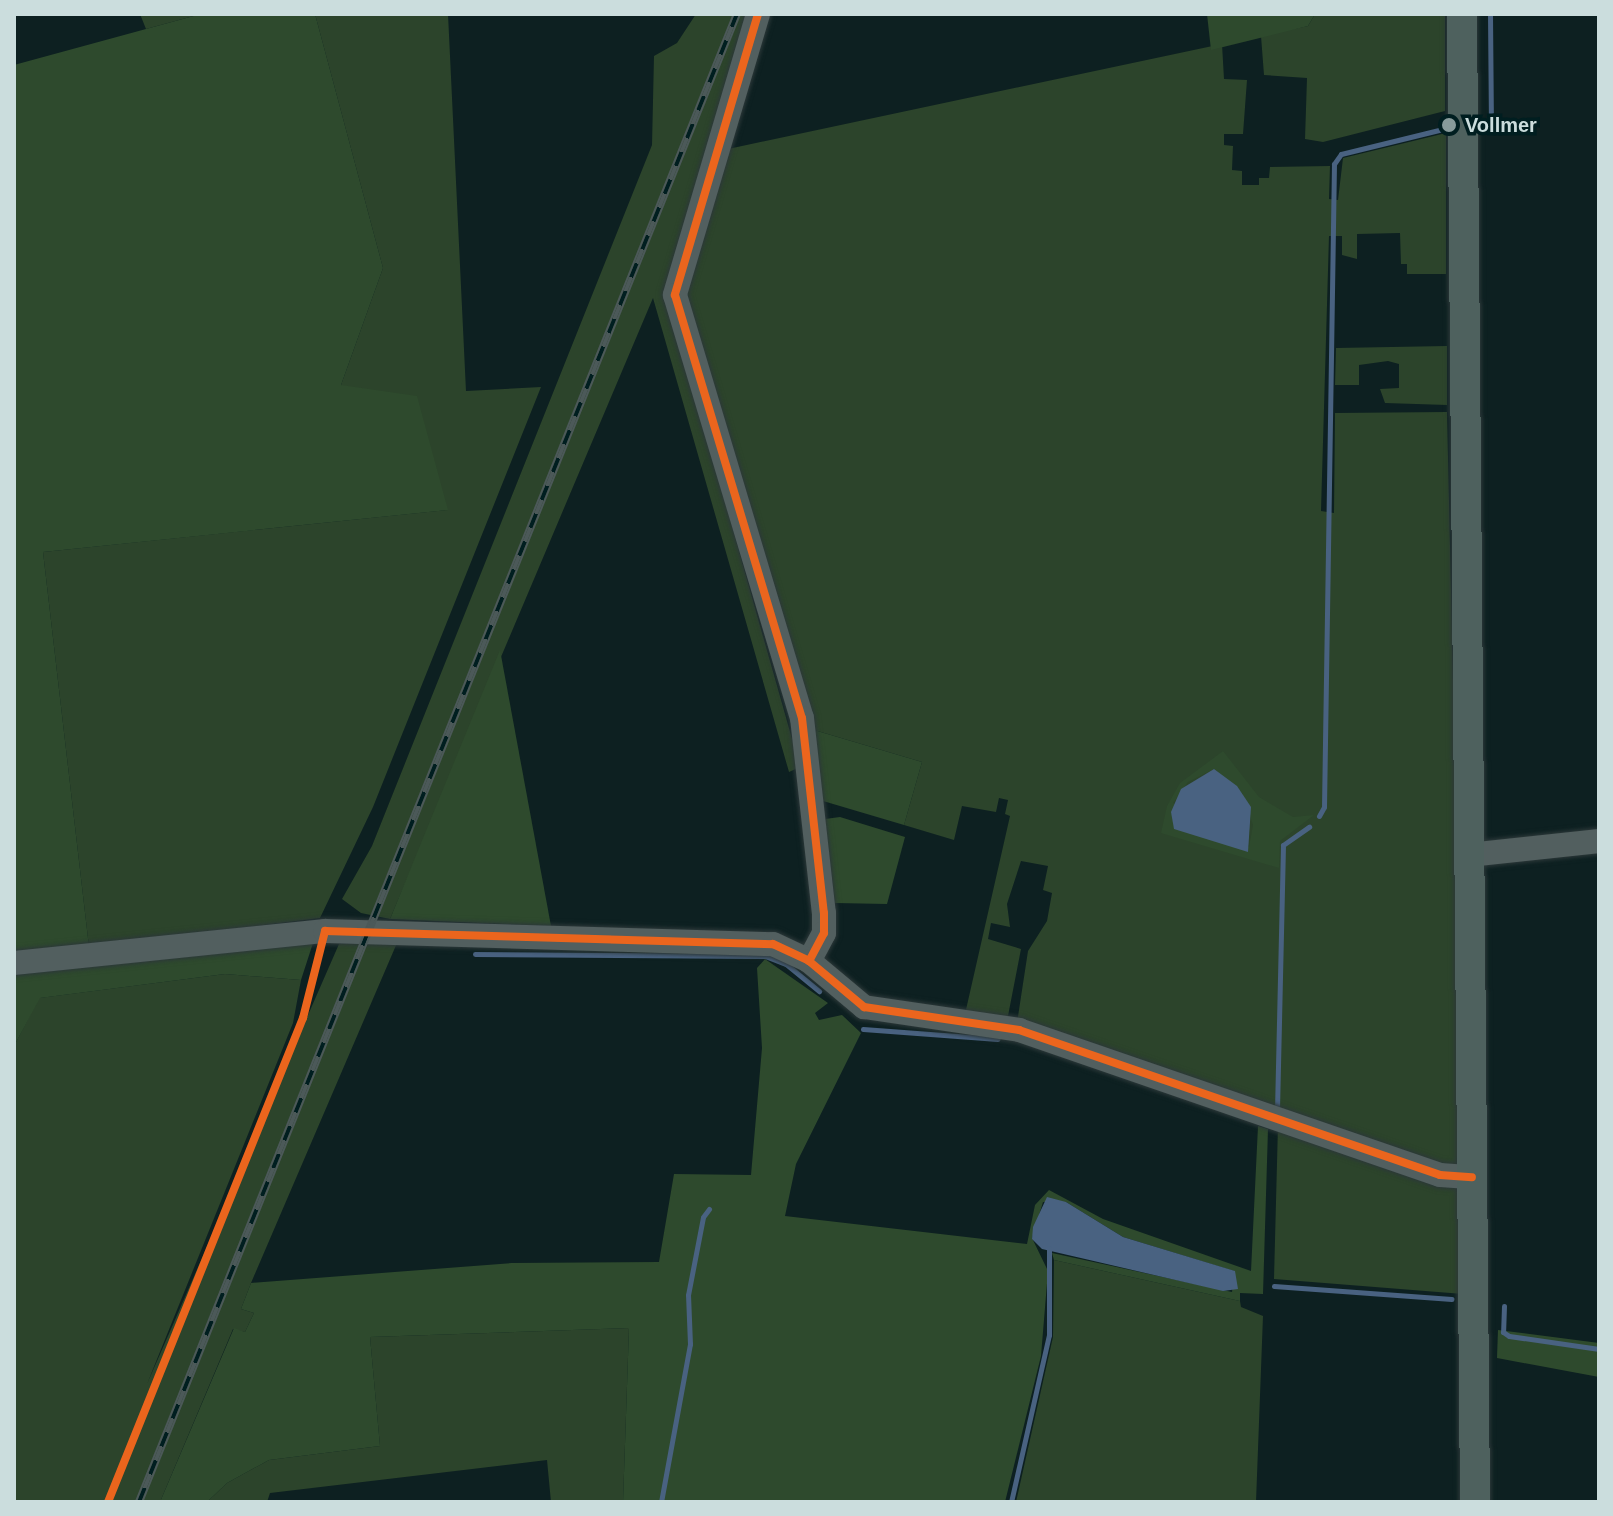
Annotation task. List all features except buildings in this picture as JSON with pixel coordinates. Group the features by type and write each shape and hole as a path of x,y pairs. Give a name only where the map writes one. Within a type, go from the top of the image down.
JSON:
{"main road":[{"path":"1462,14 1475,1502"}],"street":[{"path":"758,14 675,295 802,718 824,913 824,933 809,961"},
{"path":"1469,855 1599,841"},
{"path":"14,963 325,931 773,944 809,961 864,1007 1019,1030 1440,1175 1472,1177"}],"green space":[{"path":"140,14 201,14 146,29"},
{"path":"201,14 315,14 383,268 341,385 417,396 448,510 43,552 89,947 14,953 14,65"},
{"path":"315,14 448,14 466,391 541,387 373,807 320,918 89,947 43,552 447,510 341,385 383,268"},
{"path":"696,14 752,14 666,293 800,767 789,772 653,298 390,919 361,913 342,899 372,846 652,145 654,56 677,43"},
{"path":"1207,14 1315,14 1308,26 1211,50"},
{"path":"1315,14 1445,14 1445,111 1323,142 1305,139 1307,78 1264,75 1261,36 1308,26"},
{"path":"1222,44 1224,79 1247,80 1243,134 1224,134 1224,145 1233,146 1232,170 1242,171 1242,185 1259,185 1259,178 1269,178 1270,167 1330,166 1329,199 1338,200 1343,158 1446,133 1446,274 1407,274 1407,264 1401,264 1400,233 1357,234 1357,259 1342,255 1342,236 1329,236 1321,511 1334,513 1335,413 1447,412 1464,1172 1017,1023 1028,951 1047,921 1052,893 1043,890 1048,866 1021,861 1007,904 1010,927 991,923 988,939 1021,949 1007,1021 965,1014 1010,816 1005,814 1008,800 999,798 996,812 962,806 954,840 904,825 922,762 814,730 686,296 728,149"},
{"path":"1447,346 1447,405 1385,403 1380,389 1399,388 1399,364 1388,361 1359,365 1359,385 1335,385 1336,348"},
{"path":"500,650 551,926 390,919"},
{"path":"814,730 922,762 904,825 823,801"},
{"path":"1223,751 1259,797 1293,817 1314,815 1280,841 1279,868 1161,833 1167,806 1180,783","holes":["1214,769 1242,793 1253,825 1249,847 1173,803 1188,782"]},
{"path":"840,817 905,837 887,904 835,903 825,819"},
{"path":"313,943 301,980 225,974 40,998 14,1046 14,975"},
{"path":"397,943 251,1283 241,1309 254,1313 245,1332 233,1329 160,1502 14,1502 14,1046 39,998 225,974 301,980 293,1023 147,1384 339,944"},
{"path":"765,959 828,1003 815,1013 819,1020 842,1015 861,1033 796,1164 785,1216 1027,1244 1035,1205 1049,1190 1103,1219 1251,1271 1258,1126 1268,1129 1263,1294 1240,1293 1240,1301 1054,1260 1052,1253 1232,1292 1234,1271 1123,1237 1066,1202 1043,1202 1032,1238 1048,1271 1041,1356 1005,1502 623,1502 629,1328 370,1337 380,1446 269,1460 227,1483 207,1502 160,1502 234,1328 245,1332 254,1313 241,1309 251,1283 512,1263 659,1262 674,1174 751,1175 762,1048 757,968"},
{"path":"1278,1125 1465,1187 1463,1294 1274,1279"},
{"path":"1054,1260 1240,1301 1241,1307 1263,1316 1256,1502 1016,1502 1053,1337"},
{"path":"629,1328 623,1502 551,1502 547,1460 270,1493 267,1502 207,1502 227,1483 269,1460 380,1446 370,1337"},
{"path":"1498,1330 1599,1343 1599,1377 1497,1358"}],"water":[{"path":"1214,769 1237,786 1251,807 1248,852 1174,829 1171,812 1181,789"},
{"path":"1047,1197 1066,1202 1123,1237 1235,1271 1238,1289 1223,1291 1042,1249 1032,1239 1033,1227"}],"waterway":[{"path":"1490,14 1491,127"},
{"path":"1319,816 1324,807 1334,164 1341,154 1443,129"},
{"path":"1277,1110 1283,845 1309,827"},
{"path":"475,954 765,956 786,964 819,991"},
{"path":"863,1029 998,1039"},
{"path":"661,1502 690,1344 688,1295 703,1217 709,1209"},
{"path":"1011,1502 1049,1335 1049,1248"},
{"path":"1274,1286 1452,1299"},
{"path":"1504,1306 1503,1332 1509,1336 1599,1349"}],"railway":[{"path":"139,1502 737,14"}],"cycle path":[{"path":"758,14 675,295 802,718 824,913 824,933 809,961"},
{"path":"108,1502 303,1018 325,931 773,944 809,961 864,1007 1019,1030 1440,1175 1472,1177"}],"place":[{"name":"Vollmer","path":"1449,125"}]}
